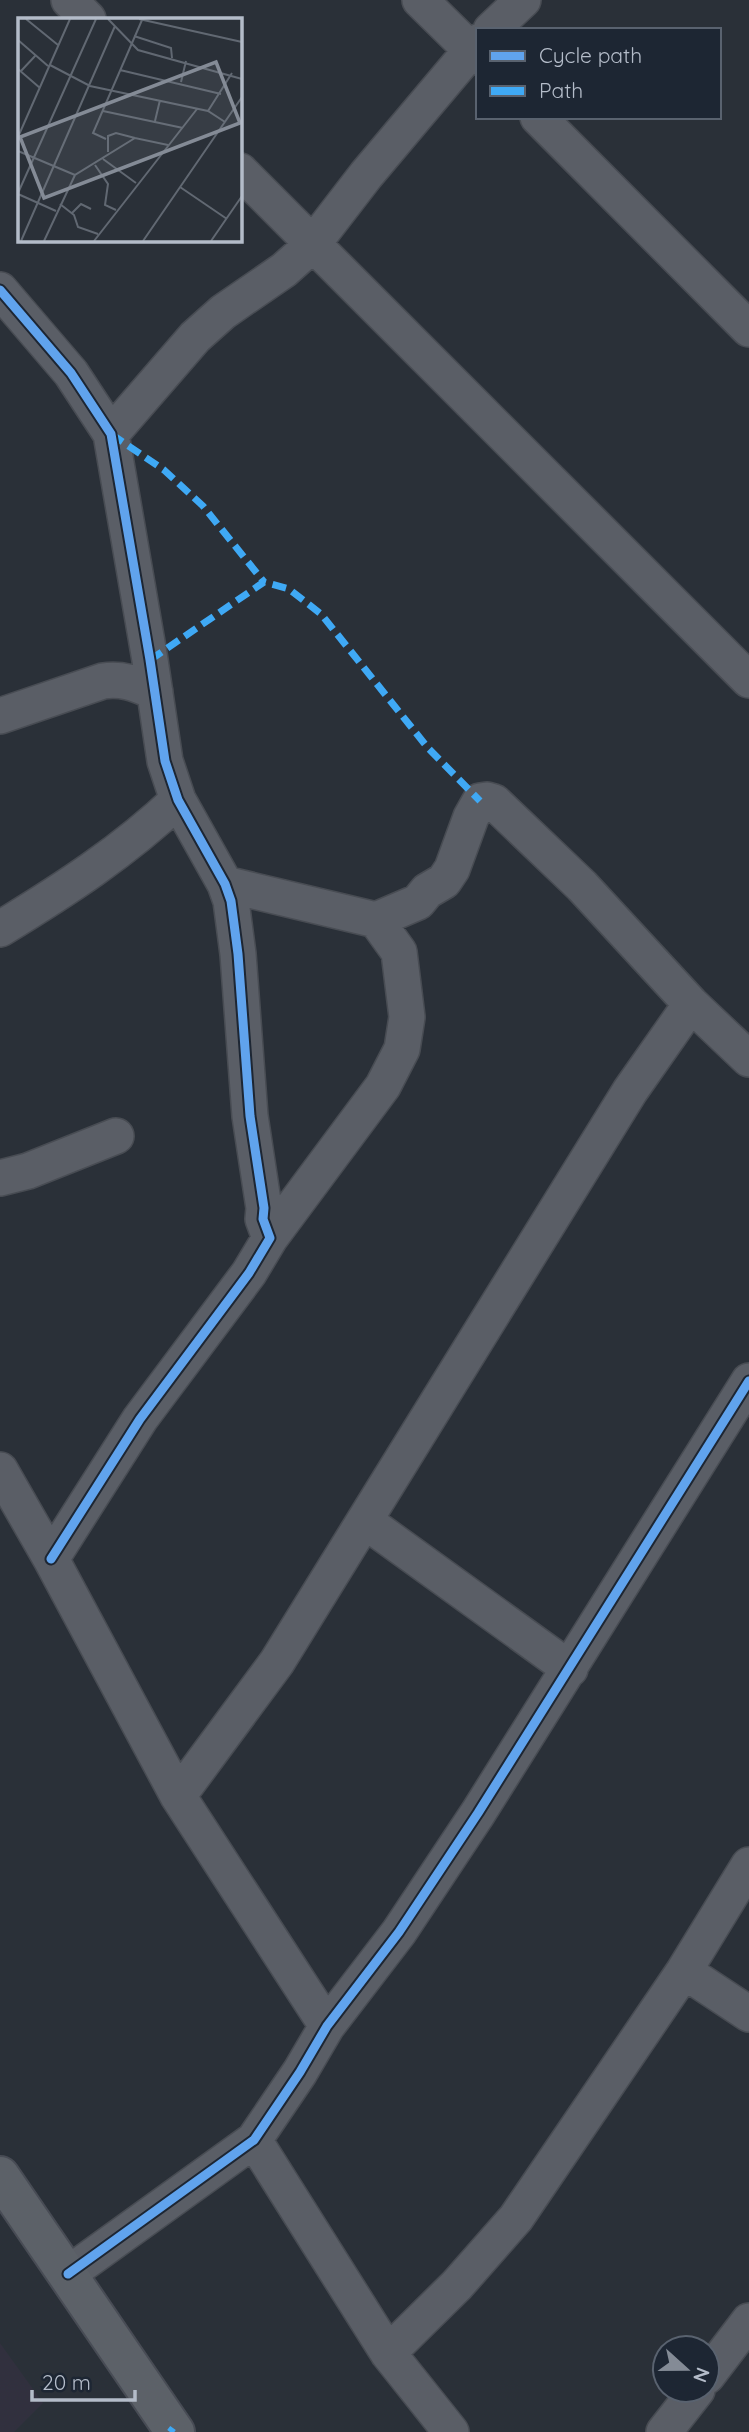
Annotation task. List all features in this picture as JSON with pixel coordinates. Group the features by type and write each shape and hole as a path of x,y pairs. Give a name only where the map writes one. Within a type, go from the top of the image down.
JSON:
{"main road":[{"path":"0,2176 175,2432"}],"street":[{"path":"69,0 87,18"},
{"path":"420,0 476,43"},
{"path":"496,28 523,0"},
{"path":"111,434 195,337 223,312 284,270 312,245 366,175 476,48"},
{"path":"540,119 749,329"},
{"path":"242,174 749,680"},
{"path":"0,290 71,373 111,434 165,761 178,800 225,884 231,901 250,1116 264,1208 263,1219 270,1238"},
{"path":"0,716 119,678 155,692"},
{"path":"0,929 81,880 147,830 178,800"},
{"path":"225,884 376,920 418,902 427,891 444,881 452,869 471,817 480,801 495,802 582,886 691,1004 749,1059"},
{"path":"51,1559 140,1419 383,1086 402,1049 407,1017 399,952 376,920"},
{"path":"178,1796 277,1662 630,1091 691,1004"},
{"path":"0,1178 28,1171 116,1136"},
{"path":"68,2274 254,2140 327,2026 399,1932 478,1813 749,1381"},
{"path":"0,1470 51,1559 178,1796 327,2026"},
{"path":"365,1521 570,1669"},
{"path":"388,2353 457,2285 516,2218 684,1971 749,1865"},
{"path":"684,1971 749,2014"},
{"path":"254,2140 388,2353 451,2432"},
{"path":"721,2358 749,2321"},
{"path":"664,2432 685,2404"}],"shaded area":[{"path":"0,2343 43,2403 14,2432 0,2432"}],"marked path":[{"path":"111,434 164,470 203,506 264,582"},
{"path":"150,660 264,582 289,589 321,614 428,748 480,801"},
{"path":"170,2432 173,2428"}],"cycle path":[{"path":"0,290 71,373 111,434 165,761 178,800 225,884 231,901 238,954 250,1116 264,1208 263,1219 270,1238 249,1273 140,1419 51,1559"},
{"path":"68,2274 254,2140 327,2026 399,1932 478,1813 749,1381"}]}
